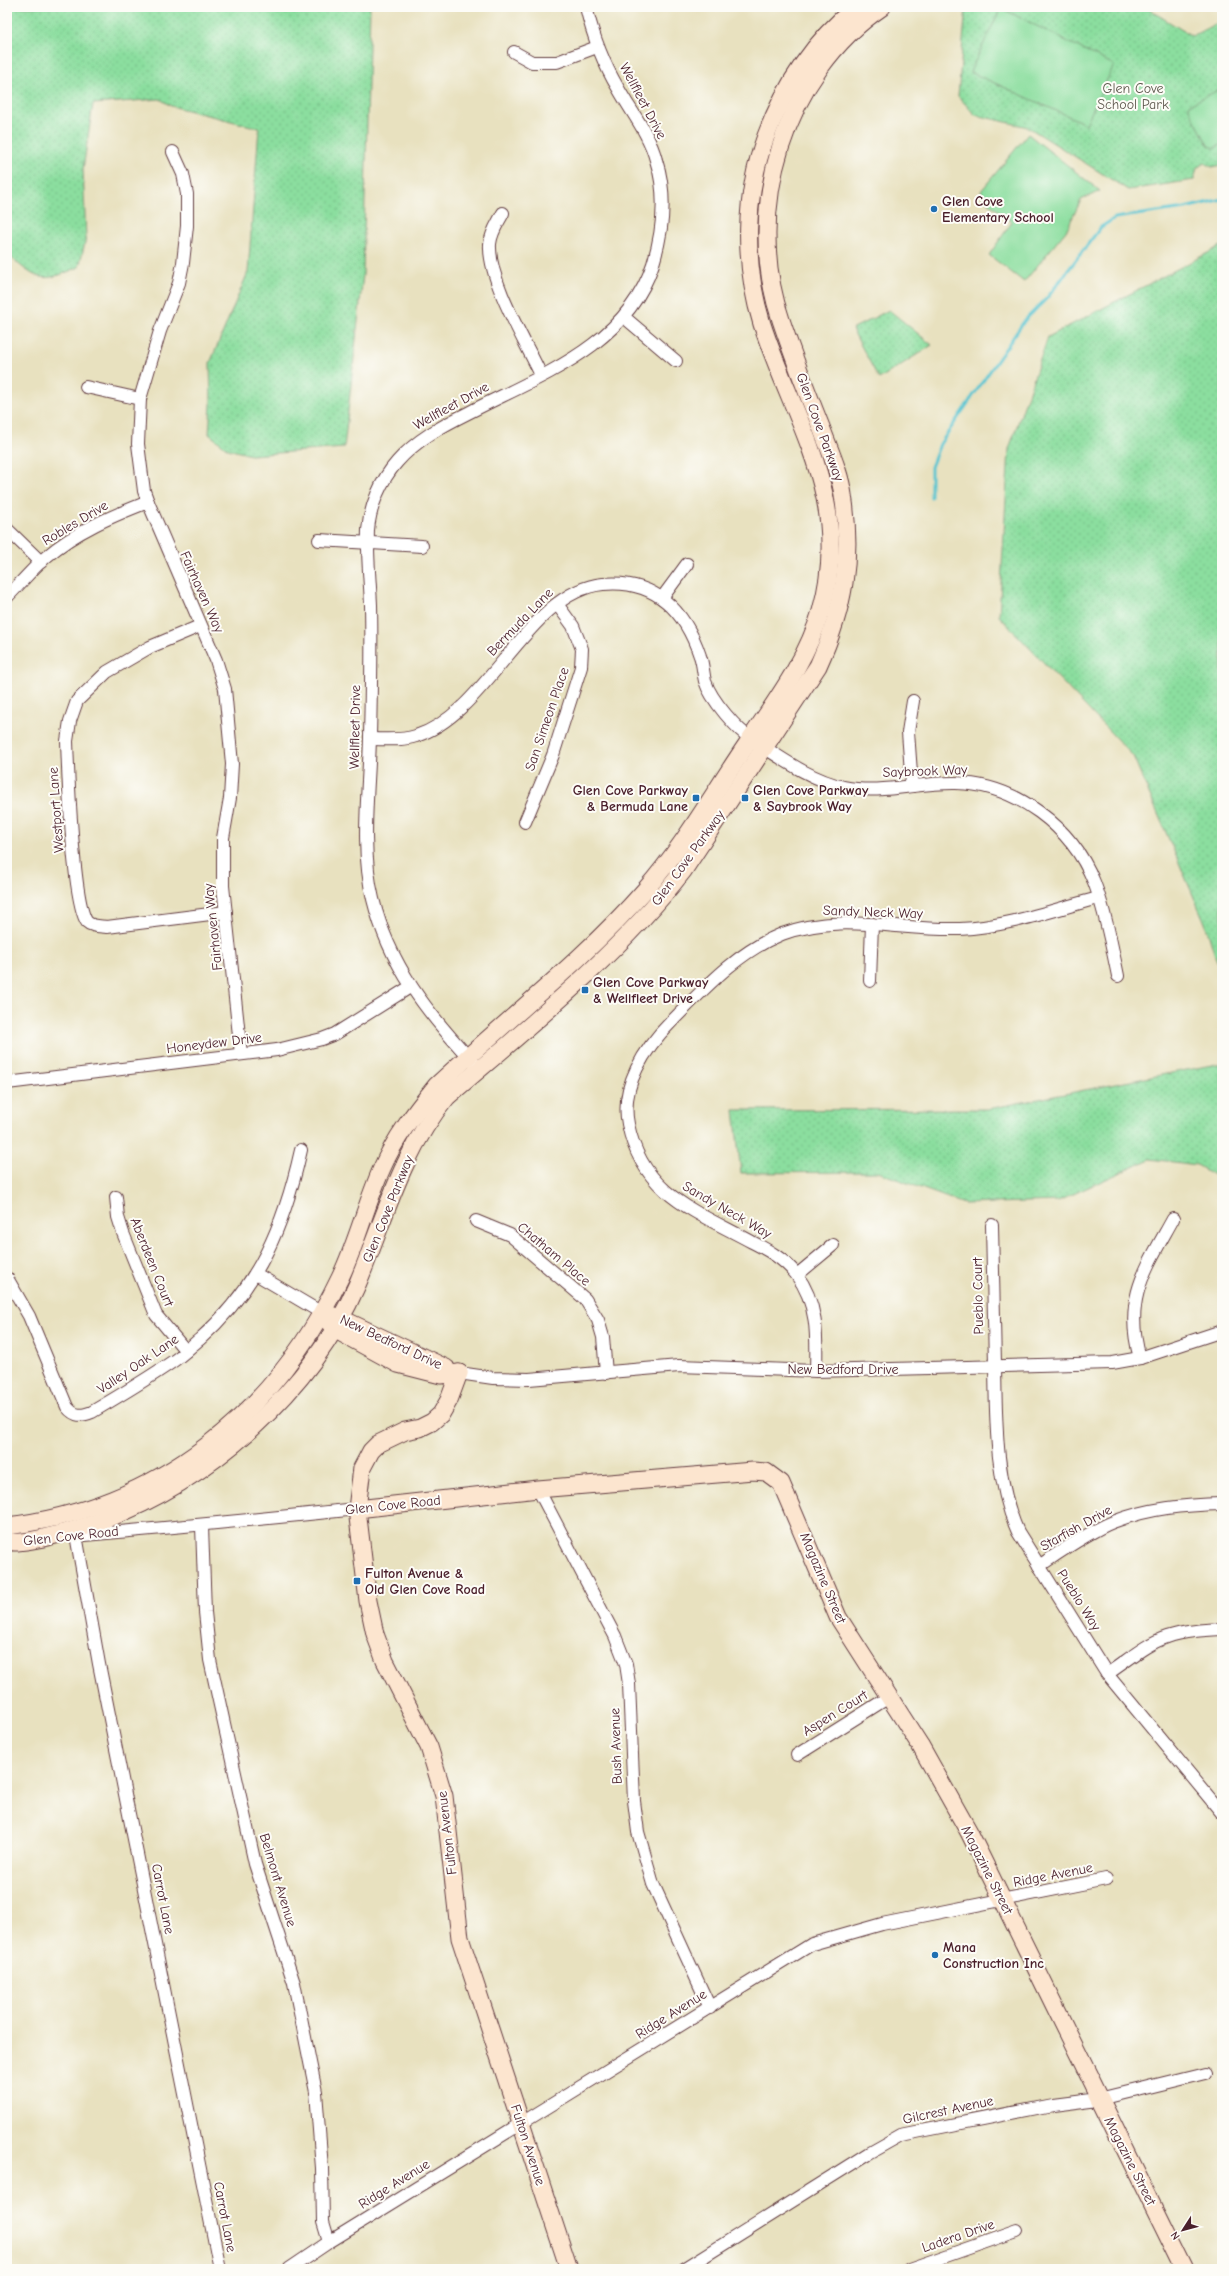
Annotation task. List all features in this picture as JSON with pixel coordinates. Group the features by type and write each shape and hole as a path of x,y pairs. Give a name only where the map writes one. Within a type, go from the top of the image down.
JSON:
{"main road":[{"name":"Glen Cove Parkway","path":"40,1538 85,1527 117,1515 156,1495 218,1456 262,1421 299,1378 337,1324 356,1287 400,1173 418,1138 433,1114 447,1097 574,985 639,923 663,896 683,871 757,743 814,632 827,583 830,528 825,491 762,322 748,253 749,208 752,186 761,150 776,109 810,54 827,33 856,7"},
{"name":"Glen Cove Parkway","path":"48,1521 138,1488 179,1466 215,1441 250,1409 279,1376 322,1313 346,1266 382,1168 403,1129 436,1086 608,928 646,888 818,666 828,644 843,596 847,570 848,534 843,494 835,464 774,298 766,254 771,182 783,137 813,76 835,48 856,28 882,7"},
{"name":"New Bedford Drive","path":"322,1313 398,1364 441,1375 459,1373"},
{"name":"Fulton Avenue","path":"459,1373 449,1400 436,1418 420,1428 405,1431 378,1444 371,1451 362,1468 357,1509 368,1601 375,1634 393,1676 423,1732 439,1775 447,1815 454,1896 460,1938 569,2269"},
{"name":"Glen Cove Road","path":"357,1509 538,1489 753,1471 766,1472 778,1478"},
{"name":"Magazine Street","path":"778,1478 790,1501 838,1618 944,1786 1003,1900 1099,2099 1184,2269"},
{"name":"Glen Cove Road","path":"7,1526 48,1521"},
{"name":"Glen Cove Road","path":"7,1541 40,1538"}],"street":[{"name":"Wellfleet Drive","path":"480,1069 439,1025 410,987 394,956 373,902 369,881 366,832 370,739 368,530 376,497 384,480 404,454 434,431 581,354 599,341 624,317 642,288 652,266 659,241 663,209 661,184 656,160 644,130 618,89 598,47 586,7"},
{"path":"514,52 532,62 557,62 598,47"},
{"name":"Fairhaven Way","path":"172,152 183,174 187,194 183,263 179,283 160,331 140,400 138,444 144,491 200,626 216,660 225,689 232,764 230,798 223,838 226,912 241,1054"},
{"path":"503,213 492,233 490,244 494,269 498,283 541,375"},
{"path":"624,317 676,361"},
{"path":"86,387 140,400"},
{"name":"Robles Drive","path":"7,597 41,562 73,538 108,517 148,502"},
{"path":"7,529 41,562"},
{"path":"319,540 422,546"},
{"path":"662,598 687,564"},
{"name":"Bermuda Lane","path":"370,739 396,740 416,736 433,728 460,709 522,639 557,604 570,594 600,584 620,583 638,587 662,598 669,603 689,628 701,659 706,682 716,702 757,743"},
{"name":"San Simeon Place","path":"525,822 553,754 581,667 582,649 573,626 557,604"},
{"name":"Westport Lane","path":"200,626 150,647 107,672 77,701 70,721 67,741 77,879 84,916 88,923 93,926 107,927 226,912"},
{"path":"912,786 908,732 913,701"},
{"name":"Saybrook Way","path":"757,743 810,774 845,788 954,783 975,784 1024,801 1041,813 1070,840 1091,876 1118,976"},
{"name":"Sandy Neck Way","path":"816,1371 817,1325 813,1308 796,1275 783,1261 768,1251 682,1203 659,1186 647,1173 631,1140 625,1111 632,1080 647,1050 665,1028 712,981 742,956 781,935 802,928 841,923 941,929 975,928 1004,924 1098,898"},
{"path":"870,981 872,924"},
{"name":"Honeydew Drive","path":"7,1083 277,1050 322,1039 341,1030 410,987"},
{"name":"Valley Oak Lane","path":"7,1278 30,1316 67,1407 72,1413 77,1415 92,1412 174,1362 219,1322 256,1274 271,1246 293,1185 300,1150"},
{"name":"Aberdeen Court","path":"116,1197 118,1217 123,1233 156,1315 186,1350"},
{"path":"1140,1358 1133,1324 1134,1303 1150,1260 1173,1219"},
{"name":"Chatham Place","path":"476,1221 510,1235 585,1299 598,1320 602,1337 606,1373"},
{"name":"Pueblo Court","path":"992,1225 995,1367"},
{"path":"796,1275 833,1245"},
{"name":"New Bedford Drive","path":"256,1274 322,1313"},
{"name":"New Bedford Drive","path":"459,1373 493,1378 528,1379 679,1366 816,1371 1112,1363 1140,1358 1222,1331"},
{"name":"Pueblo Way","path":"995,1367 998,1429 1004,1492 1010,1514 1018,1532 1107,1674 1222,1813"},
{"name":"Bush Avenue","path":"538,1489 611,1630 626,1664 629,1684 633,1794 638,1832 653,1884 710,2008"},
{"name":"Starfish Drive","path":"1039,1566 1111,1522 1131,1516 1179,1507 1222,1504"},
{"name":"Glen Cove Road","path":"40,1538 134,1529 202,1526 357,1509"},
{"name":"Belmont Avenue","path":"202,1526 205,1612 210,1660 255,1864 294,1983 316,2092 322,2168 323,2216 329,2242"},
{"name":"Carrot Lane","path":"76,1535 99,1664 220,2269"},
{"path":"1107,1674 1152,1644 1166,1637 1184,1632 1222,1629"},
{"name":"Aspen Court","path":"797,1755 889,1697"},
{"name":"Ridge Avenue","path":"289,2269 329,2242 710,2008 799,1951 828,1938 882,1924 1106,1879"},
{"name":"Gilcrest Avenue","path":"684,2269 868,2153 901,2135 1052,2105 1099,2099 1205,2073"},
{"name":"Ladera Drive","path":"909,2269 1017,2231"}],"green space":[{"path":"7,7 370,7 363,275 344,448 251,455 228,449 209,434 211,404 210,363 248,272 259,128 171,106 160,99 93,104 83,169 86,238 79,267 56,276 40,277 26,270 7,254"},
{"name":"Glen Cove School Park","path":"966,7 1145,7 1192,36 1215,24 1222,24 1222,165 1212,167 1204,163 1197,168 1194,180 1128,190 1028,127 975,115 958,96"},
{"path":"1001,8 1114,65 1086,124 970,72"},
{"path":"1222,88 1222,144 1214,148 1208,145 1189,109 1189,105"},
{"path":"1028,134 1100,191 1081,200 1066,231 1024,282 989,255 1012,222 985,200 981,191"},
{"path":"1221,246 1222,979 1205,923 1133,756 999,616 1009,449 1048,337"},
{"path":"889,310 932,345 879,379 852,329"},
{"path":"1222,1063 1222,1180 1197,1165 1150,1159 1058,1201 964,1204 878,1172 741,1173 734,1110 988,1109"}],"waterway":[{"path":"931,497 931,467 940,444 1025,320 1047,298 1101,227 1115,218 1185,208 1222,199"}],"place":[{"name":"Glen Cove Elementary School","path":"934,209"},
{"name":"Glen Cove Parkway & Bermuda Lane","path":"696,798"},
{"name":"Glen Cove Parkway & Saybrook Way","path":"745,798"},
{"name":"Glen Cove Parkway & Wellfleet Drive","path":"585,990"},
{"name":"Fulton Avenue & Old Glen Cove Road","path":"357,1581"},
{"name":"Mana Construction Inc","path":"935,1955"}]}
